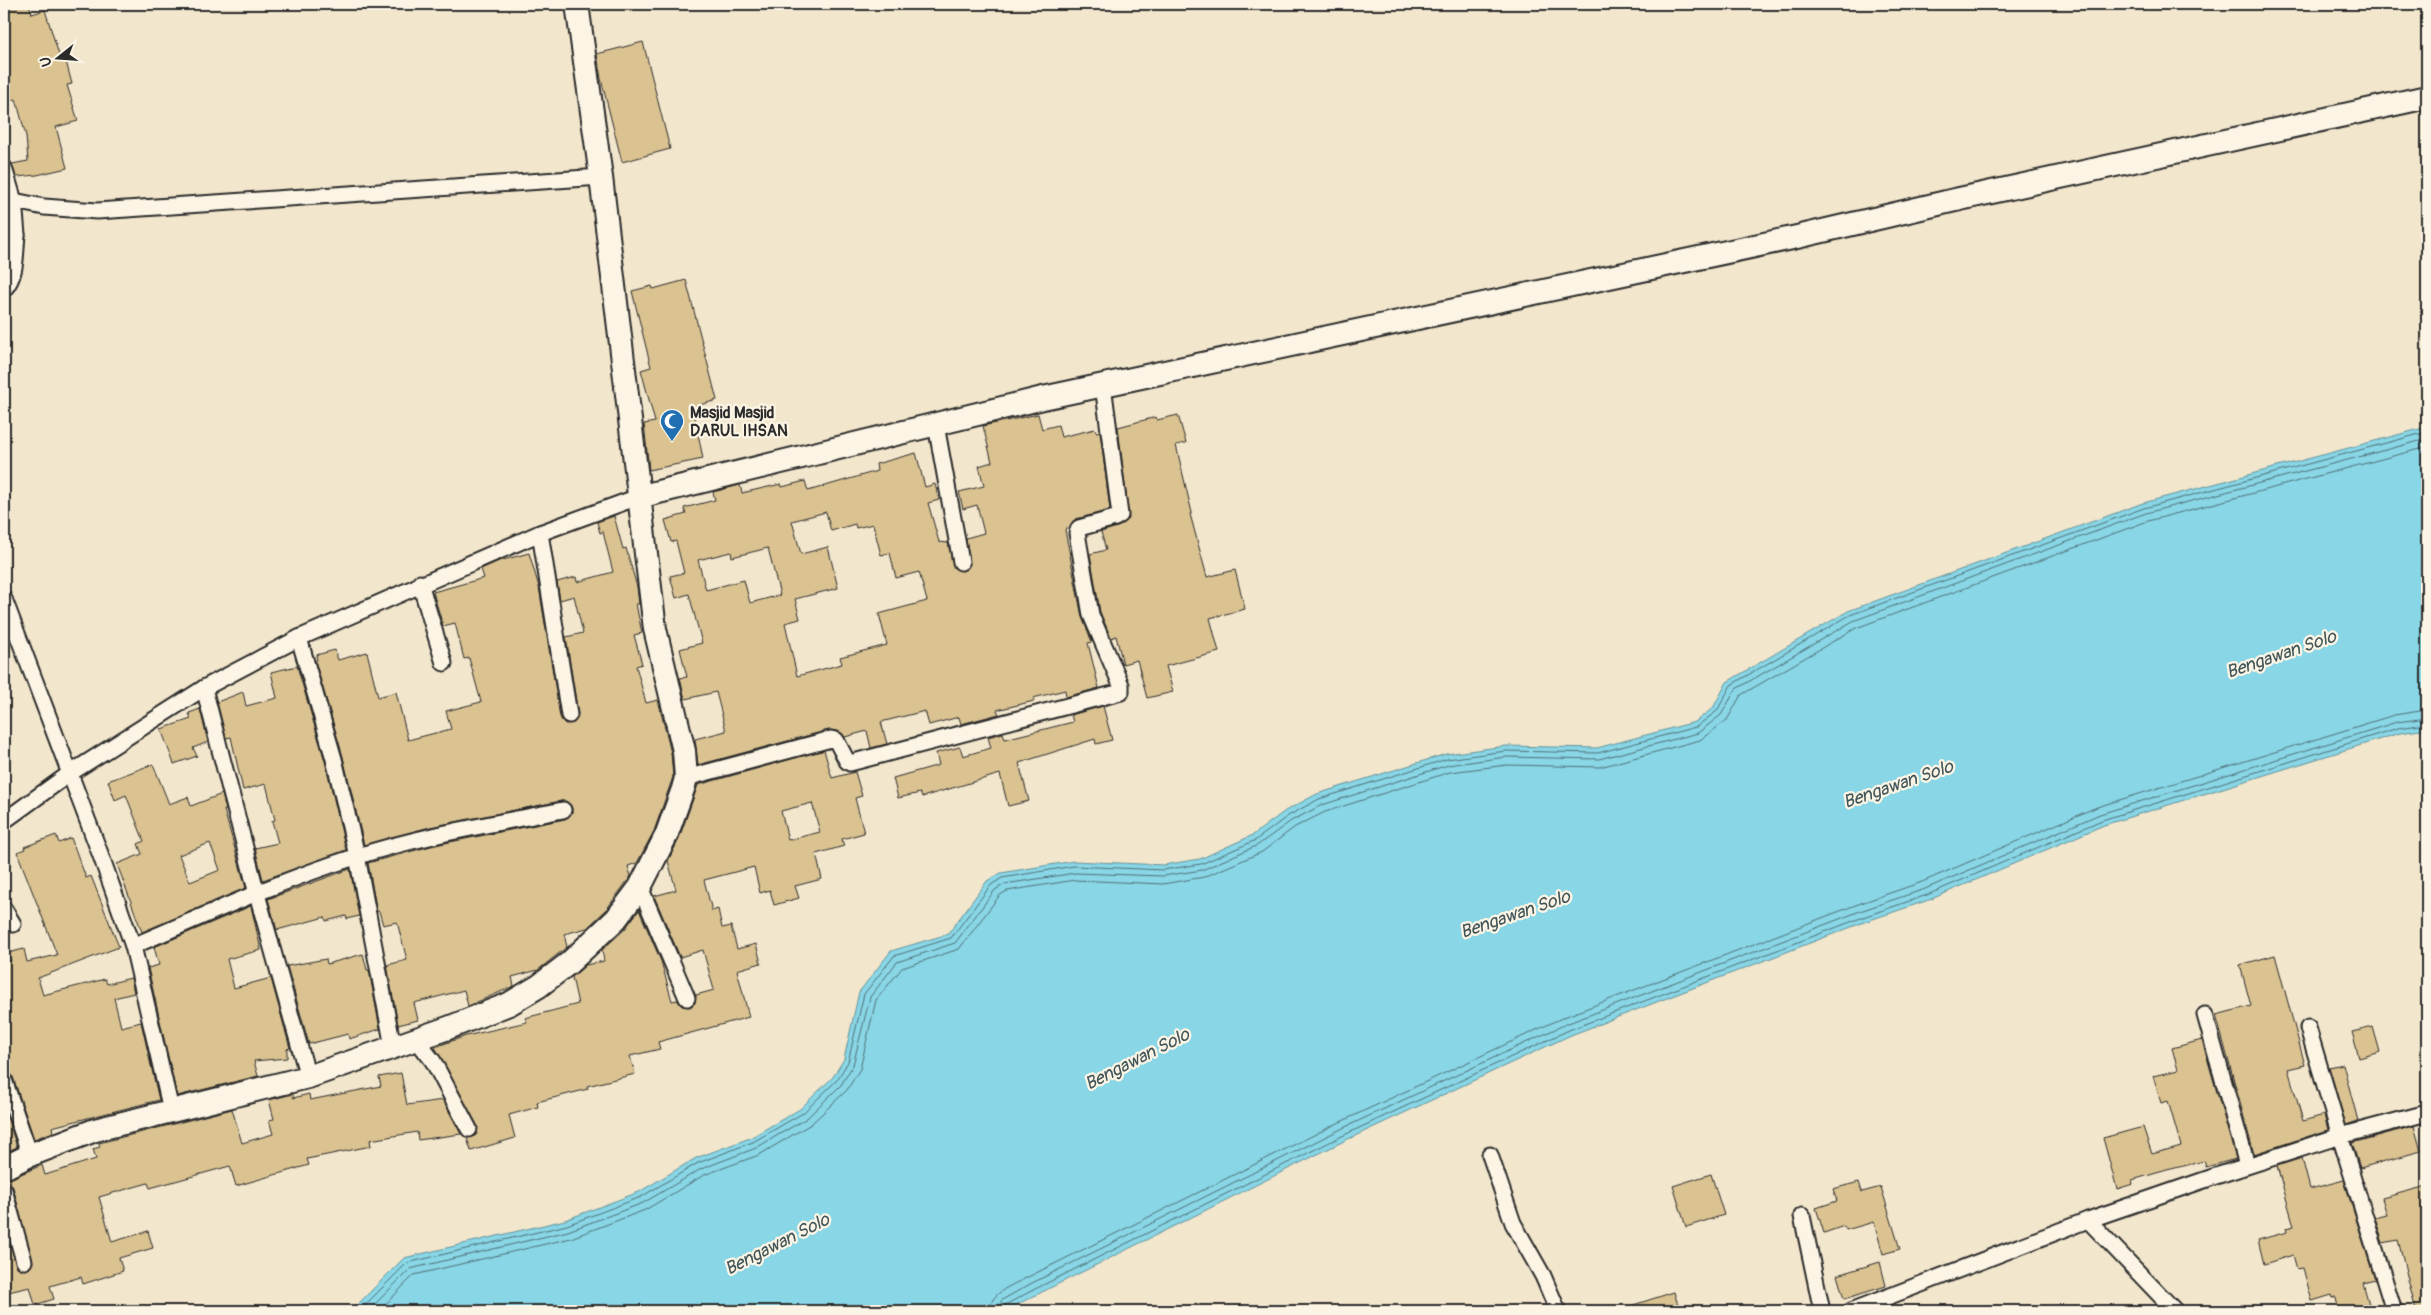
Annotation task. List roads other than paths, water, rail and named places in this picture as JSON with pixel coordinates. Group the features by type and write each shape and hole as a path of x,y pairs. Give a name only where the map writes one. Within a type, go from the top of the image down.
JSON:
{"street":[{"path":"4,1168 30,1155 95,1130 308,1077 494,1010 539,986 585,950 616,918 640,887 681,801 686,778 684,751 655,629 601,177 577,4"},
{"path":"4,821 69,774 204,688 299,638 420,583 540,533 638,497 1103,385 1797,237 1954,200 2427,97"},
{"path":"4,168 14,201 10,235 14,271 11,280 4,289"},
{"path":"14,201 44,207 97,211 601,177"},
{"path":"686,778 831,739 836,740 847,761 850,763 1122,691 1091,615 1077,533 1079,528 1120,515 1103,385"},
{"path":"936,425 961,562"},
{"path":"540,533 569,715"},
{"path":"420,583 444,663"},
{"path":"4,599 133,946 171,1110"},
{"path":"299,638 334,759 357,856 393,1047"},
{"path":"204,688 257,894 308,1077"},
{"path":"133,946 257,894 357,856 439,834 563,810"},
{"path":"640,887 687,998"},
{"path":"4,909 13,924"},
{"path":"2205,1015 2247,1166"},
{"path":"2308,1028 2394,1311"},
{"path":"415,1038 438,1069 469,1129"},
{"path":"4,1080 30,1155"},
{"path":"1852,1311 2088,1220 2340,1136 2427,1113"},
{"path":"1490,1155 1513,1224 1543,1276 1558,1311"},
{"path":"4,1190 24,1261"},
{"path":"1802,1216 1822,1311"},
{"path":"2088,1220 2175,1311"}],"water":[{"name":"Bengawan Solo","path":"2427,427 2427,729 2400,733 2104,825 1929,900 1867,921 1571,1035 1344,1141 1004,1311 351,1311 404,1258 565,1220 639,1192 696,1158 750,1138 800,1109 833,1077 844,1059 859,992 891,951 948,934 987,881 1001,873 1074,861 1163,865 1200,859 1253,835 1285,811 1317,794 1446,754 1506,746 1597,748 1695,722 1713,708 1727,682 1848,611 2143,503"}],"place":[{"name":"Masjid Masjid DARUL IHSAN","path":"672,442"}]}
